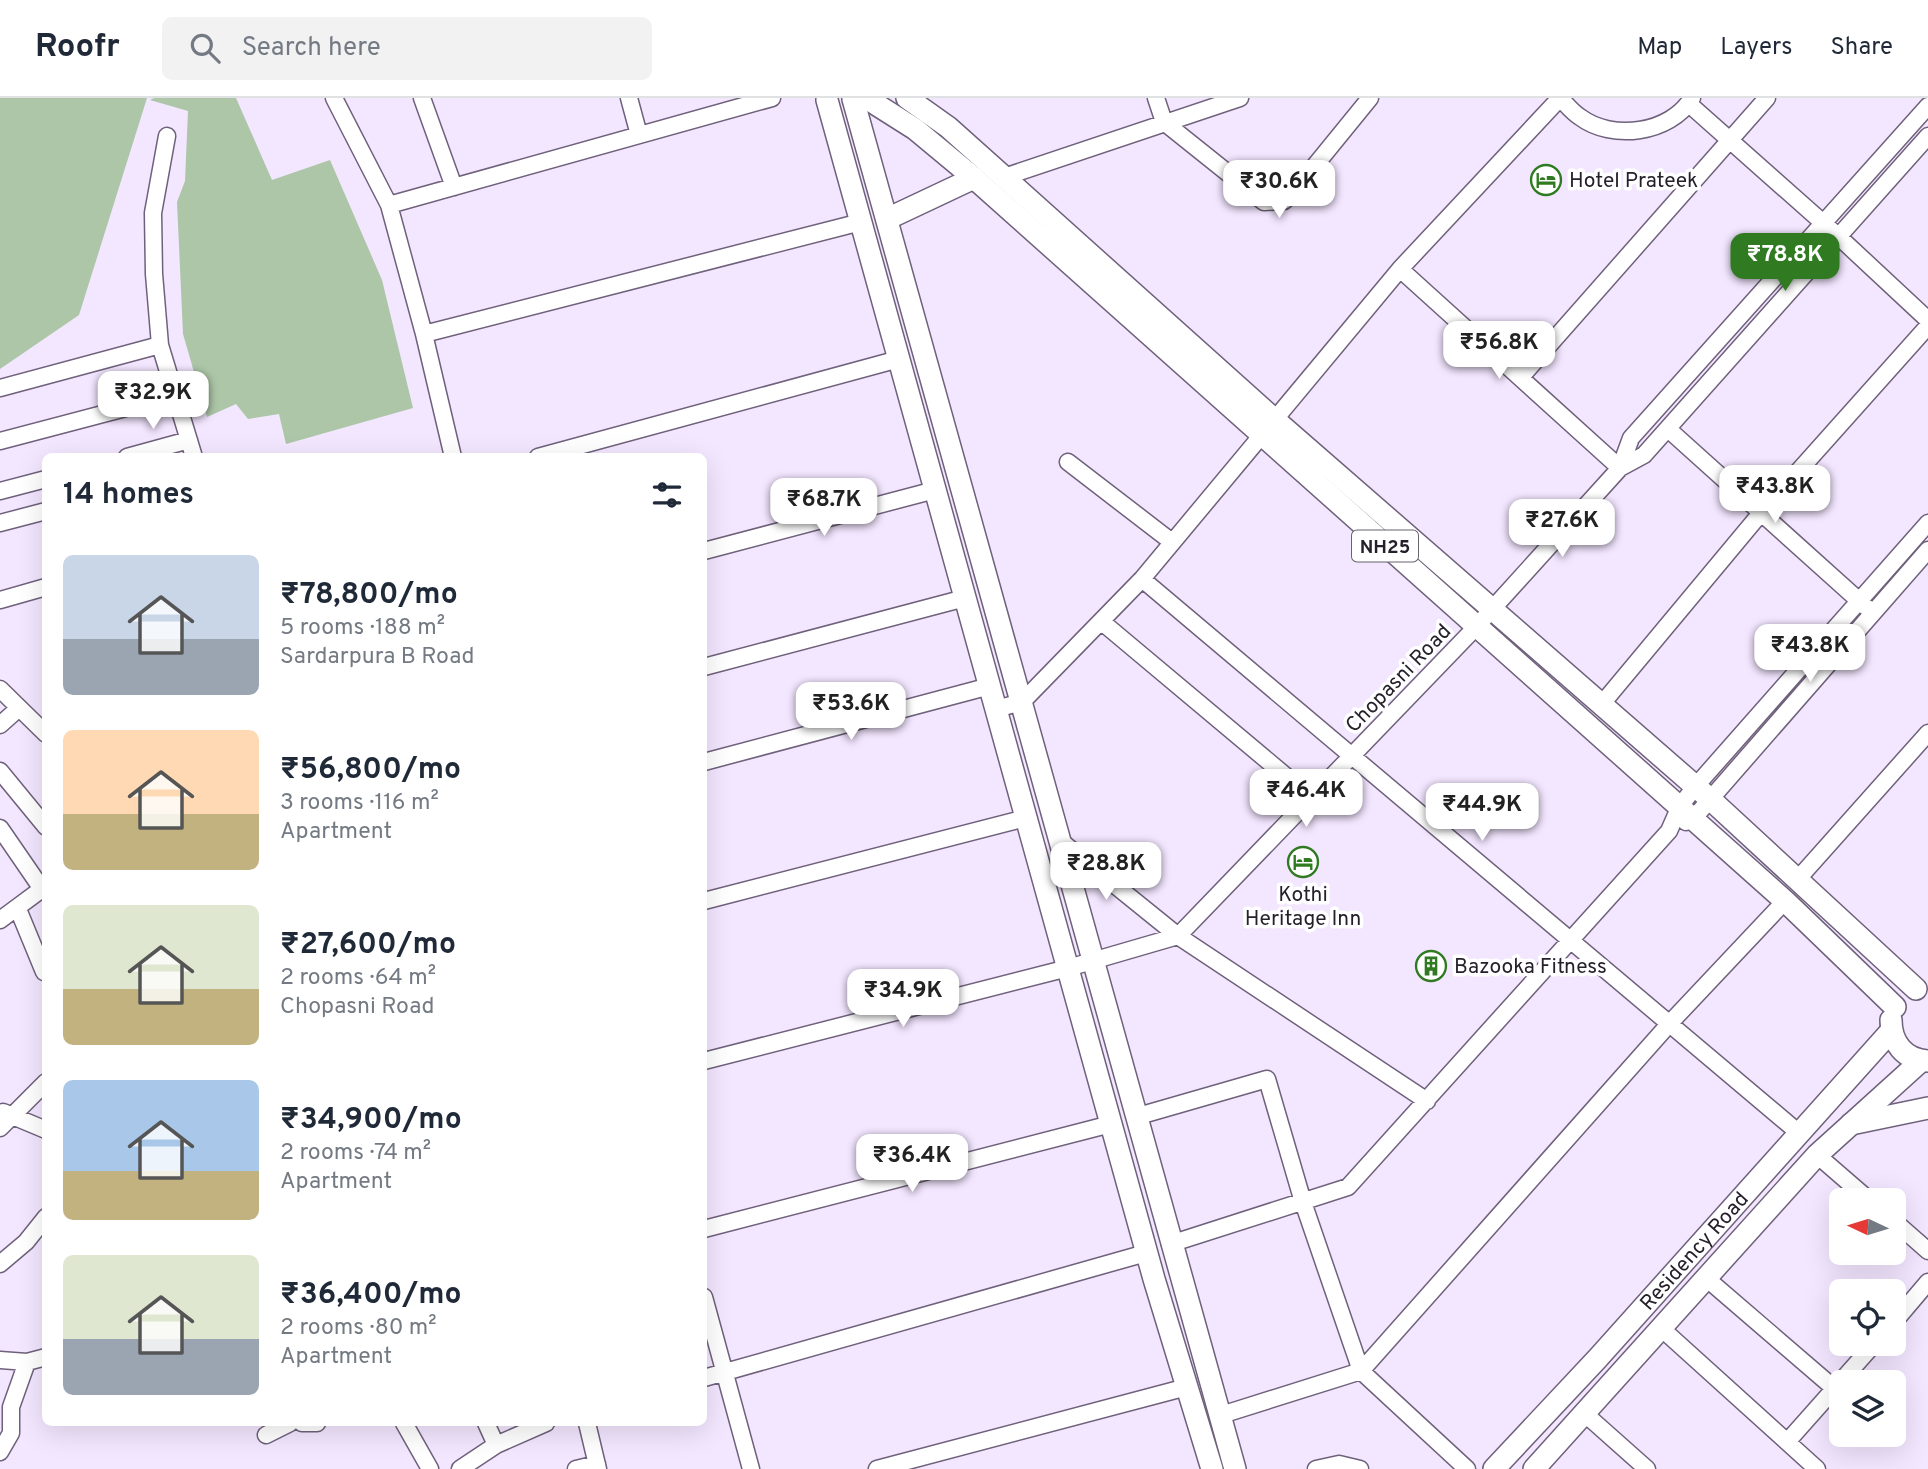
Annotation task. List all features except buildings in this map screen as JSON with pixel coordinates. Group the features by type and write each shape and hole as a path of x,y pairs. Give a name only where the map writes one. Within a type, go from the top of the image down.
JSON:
{"main road":[{"path":"826,99 836,102 854,98 1170,1244 1235,1469"},
{"name":"NH25","path":"866,98 915,129 1268,428 1492,609 1797,880 1924,986"},
{"name":"NH25","path":"907,98 948,127 1004,177 1476,626 1785,901 1895,1007"},
{"path":"826,99 1146,1252 1212,1469"},
{"path":"887,219 974,178"},
{"path":"1924,986 1905,994 1895,1007 1891,1031 1901,1050 1925,1061"},
{"name":"Residency Road","path":"1494,1469 1598,1358 1891,1031"},
{"name":"Residency Road","path":"1534,1469 1816,1155 1925,1061"},
{"path":"1849,1124 1928,1108"}],"street":[{"path":"335,98 389,205 424,334 452,453"},
{"path":"422,98 454,187"},
{"path":"629,98 639,135"},
{"path":"389,205 772,98"},
{"path":"1156,98 1164,122 1264,202 1274,203 1291,195 1370,98"},
{"path":"1004,177 1240,98"},
{"path":"996,709 1022,702 1142,579 1400,269 1560,98 1580,118 1606,130 1634,132 1667,122 1690,101 1928,320"},
{"path":"1521,377 1767,98"},
{"path":"1620,468 1631,438 1928,106"},
{"path":"167,135 153,213 160,345 193,453"},
{"path":"1620,468 1644,455 1928,136"},
{"path":"424,334 861,222"},
{"path":"1400,269 1620,468"},
{"path":"1601,705 1761,513 1928,326"},
{"path":"0,388 160,345"},
{"path":"553,453 899,359"},
{"path":"0,441 175,395"},
{"path":"1668,429 1872,614"},
{"path":"142,453 189,440"},
{"path":"1069,462 1172,542"},
{"name":"Chopasni Road","path":"707,1060 1092,962 1178,936 1476,626 1620,468"},
{"path":"0,491 42,480"},
{"path":"707,550 935,490"},
{"path":"0,523 42,512"},
{"path":"1170,1244 1348,1187 1686,813 1859,601 1928,523"},
{"path":"1702,793 1872,614 1928,550"},
{"path":"1142,579 1799,1133"},
{"path":"0,600 42,588"},
{"path":"707,666 965,598"},
{"path":"1102,622 1312,797"},
{"path":"707,761 990,686"},
{"path":"0,689 42,730"},
{"path":"0,725 19,708"},
{"path":"1797,880 1928,733"},
{"path":"0,771 42,822"},
{"path":"707,900 1026,818"},
{"path":"0,828 42,885"},
{"path":"1058,839 1178,936 1427,1101"},
{"path":"9,915 42,890"},
{"path":"0,900 42,969"},
{"path":"1218,1416 1362,1371 1670,1023 1785,901"},
{"path":"1135,1117 1267,1079 1303,1202 1362,1371 1467,1469"},
{"path":"3,1118 42,1085"},
{"path":"3,1118 42,1129"},
{"path":"707,1228 1111,1124"},
{"path":"1816,1155 1855,1188"},
{"path":"0,1264 26,1242 42,1222"},
{"path":"1906,1232 1928,1251"},
{"path":"707,1377 1146,1252"},
{"path":"1706,1278 1829,1383"},
{"path":"1906,1308 1928,1283"},
{"path":"707,1308 751,1469"},
{"path":"1661,1328 1817,1469"},
{"path":"1851,1370 1863,1356"},
{"path":"0,1360 27,1362 42,1358"},
{"path":"0,1452 11,1433 11,1407 27,1362"},
{"path":"877,1469 1187,1387"},
{"path":"1787,1442 1829,1395"},
{"path":"1584,1413 1647,1469"},
{"path":"265,1435 284,1426"},
{"path":"406,1426 430,1469"},
{"path":"487,1426 496,1445"},
{"path":"460,1469 496,1445 538,1426"},
{"path":"576,1469 598,1466 588,1426"},
{"path":"1317,1469 1339,1464 1360,1469"}],"green space":[{"path":"0,98 147,98 79,315 0,369"},
{"path":"236,98 272,180 330,160 382,280 413,408 286,444 279,414 248,419 236,404 207,417 183,334 177,202 185,181 188,111 150,100"}],"place":[{"name":"Hotel Prateek","path":"1546,180"},
{"name":"Kothi Heritage Inn","path":"1303,862"},
{"name":"Bazooka Fitness","path":"1431,966"}]}
